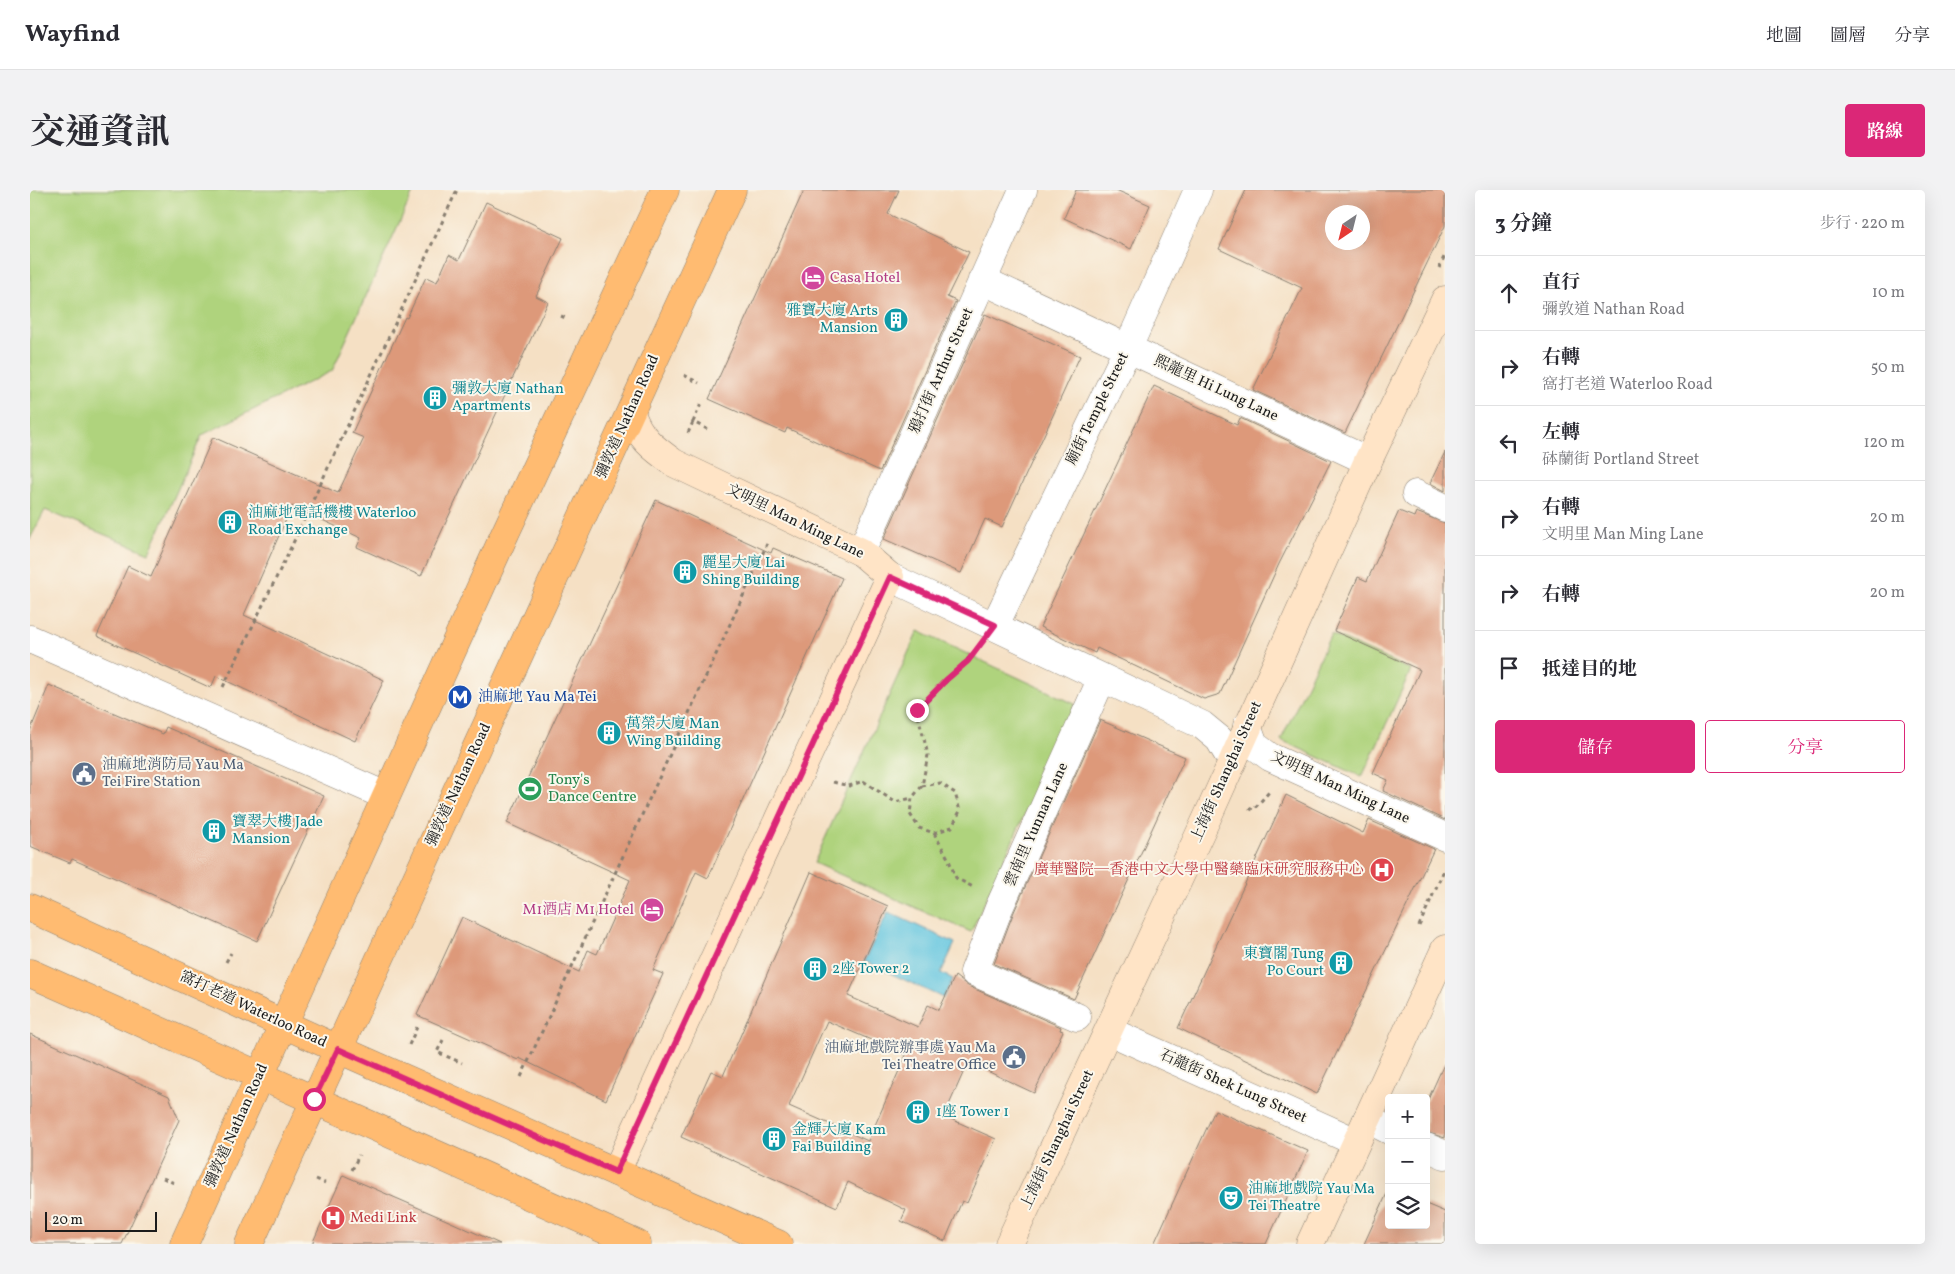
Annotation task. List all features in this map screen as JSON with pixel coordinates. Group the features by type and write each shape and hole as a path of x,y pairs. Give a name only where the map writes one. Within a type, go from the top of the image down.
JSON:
{"main road":[{"name":"彌敦道 Nathan Road","path":"184,1244 503,538 665,190"},
{"name":"彌敦道 Nathan Road","path":"249,1244 732,190"},
{"name":"上海街 Shanghai Street","path":"1009,1244 1109,1031 1368,461 1445,300"},
{"name":"文明里 Man Ming Lane","path":"631,412 635,427 642,437 654,450 674,463 861,552 890,577"},
{"path":"616,1172 890,577"},
{"name":"窩打老道 Waterloo Road","path":"30,908 338,1049 778,1244"},
{"path":"1310,1244 1371,1130 1445,950"},
{"path":"30,973 632,1243"}],"street":[{"name":"鴉打街 Arthur Street","path":"861,552 1023,190"},
{"name":"廟街 Temple Street","path":"995,625 1128,348 1198,190"},
{"name":"熙龍里 Hi Lung Lane","path":"982,280 1368,461"},
{"path":"1416,494 1445,508"},
{"name":"文明里 Man Ming Lane","path":"890,577 995,625 1202,725 1219,739 1232,761"},
{"path":"30,639 386,796"},
{"name":"雲南里 Yunnan Lane","path":"1077,1017 974,972 999,908 1102,678"},
{"name":"文明里 Man Ming Lane","path":"1247,726 1254,745 1270,757 1445,837"},
{"name":"石龍街 Shek Lung Street","path":"1109,1031 1166,1056 1371,1130"},
{"path":"1430,1149 1445,1155"}],"path":[{"path":"209,718 295,539 457,190"},
{"path":"1436,272 1445,255"},
{"path":"682,374 699,383"},
{"path":"701,404 693,422 707,429"},
{"path":"521,1077 771,536"},
{"path":"922,786 940,783 955,793 960,811 952,827 934,833 919,828 910,814 912,798 922,786 928,755 917,710 946,680 968,661 995,625"},
{"path":"830,781 849,786 862,781 895,802 912,798"},
{"path":"934,833 948,858 956,878 988,896 999,908"},
{"path":"1417,930 1445,867"},
{"path":"443,1040 437,1052 462,1063"},
{"path":"352,1170 359,1156"}],"green space":[{"path":"30,190 414,190 332,371 202,435 149,553 45,510 30,539"},
{"path":"918,631 1075,704 971,932 814,863"},
{"path":"1331,634 1411,670 1362,777 1281,740"}],"water":[{"path":"888,912 955,943 941,973 953,979 943,998 864,961"}],"building":[{"path":"804,190 899,190 888,214 969,252 947,297 956,301 880,471 787,428 785,433 709,399"},
{"path":"1076,190 1116,190 1150,205 1131,249 1064,218"},
{"path":"1246,190 1445,190 1445,226 1345,433 1253,390 1302,288 1219,249"},
{"path":"486,202 563,238 536,296 548,302 421,576 357,547 361,538 292,506 244,615 384,680 355,741 216,676 211,688 97,636 128,566 151,577 213,437 338,493 364,438 352,433 405,317 407,318 426,277 437,282 449,255 459,260"},
{"path":"985,314 1080,356 1002,527 985,519 961,573 884,539"},
{"path":"1154,386 1237,425 1240,418 1331,461 1279,564 1220,694 1204,699 1097,648 1095,653 1040,627"},
{"path":"1445,452 1445,491 1430,483"},
{"path":"656,500 771,553 773,548 842,578 708,878 696,872 653,970 663,974 606,1100 519,1058 518,1060 417,1015 462,917 579,972 588,950 597,954 630,880 507,823"},
{"path":"1399,511 1414,517 1416,512 1445,523 1445,820 1383,791 1388,780 1373,773 1420,670 1334,631 1358,577 1367,581"},
{"name":"寶翠大樓 Jade Mansion","path":"49,685 163,734 166,727 324,796 257,941 72,859 70,863 30,846 30,731"},
{"path":"1100,720 1185,757 1074,999 994,964 1013,914"},
{"path":"1286,795 1363,833 1369,820 1434,849 1317,1094 1178,1028"},
{"path":"811,872 888,906 848,996 918,1027 928,1005 939,1010 955,976 968,986 1061,1027 1060,1030 1063,1031 1034,1093 968,1062 944,1116 996,1139 967,1203 962,1201 945,1241 901,1221 906,1210 848,1182 837,1207 681,1137 711,1071 723,1076","holes":["827,1021 906,1055 868,1141 789,1106"]},
{"path":"30,1034 169,1096 179,1120 122,1244 30,1244"},
{"path":"1445,1062 1445,1138 1430,1133 1430,1095"},
{"name":"油麻地戲院 Yau Ma Tei Theatre","path":"1215,1110 1308,1151 1266,1244 1154,1244"},
{"path":"343,1175 451,1222 500,1244 312,1244"},
{"path":"1385,1198 1385,1229 1430,1229 1430,1206 1445,1212 1445,1244 1364,1244"}],"place":[{"name":"Casa Hotel","path":"813,278"},
{"name":"雅寶大廈 Arts Mansion","path":"896,320"},
{"name":"彌敦大廈 Nathan Apartments","path":"435,398"},
{"name":"油麻地電話機樓 Waterloo Road Exchange","path":"230,522"},
{"name":"麗星大廈 Lai Shing Building","path":"685,572"},
{"name":"油麻地 Yau Ma Tei","path":"460,697"},
{"name":"萬榮大廈 Man Wing Building","path":"609,733"},
{"name":"油麻地消防局 Yau Ma Tei Fire Station","path":"84,774"},
{"name":"Tony's Dance Centre","path":"530,789"},
{"name":"寶翠大樓 Jade Mansion","path":"214,831"},
{"name":"廣華醫院─香港中文大學中醫藥臨床研究服務中心","path":"1382,870"},
{"name":"M1酒店 M1 Hotel","path":"652,910"},
{"name":"東寶閣 Tung Po Court","path":"1341,963"},
{"name":"2座 Tower 2","path":"815,969"},
{"name":"油麻地戲院辦事處 Yau Ma Tei Theatre Office","path":"1014,1057"},
{"name":"1座 Tower 1","path":"918,1112"},
{"name":"金輝大廈 Kam Fai Building","path":"774,1139"},
{"name":"油麻地戲院 Yau Ma Tei Theatre","path":"1231,1198"},
{"name":"Medi Link","path":"333,1218"}],"route":[{"path":"314,1099 338,1049 616,1172 890,577 995,625 968,661 946,680 917,710"}]}
